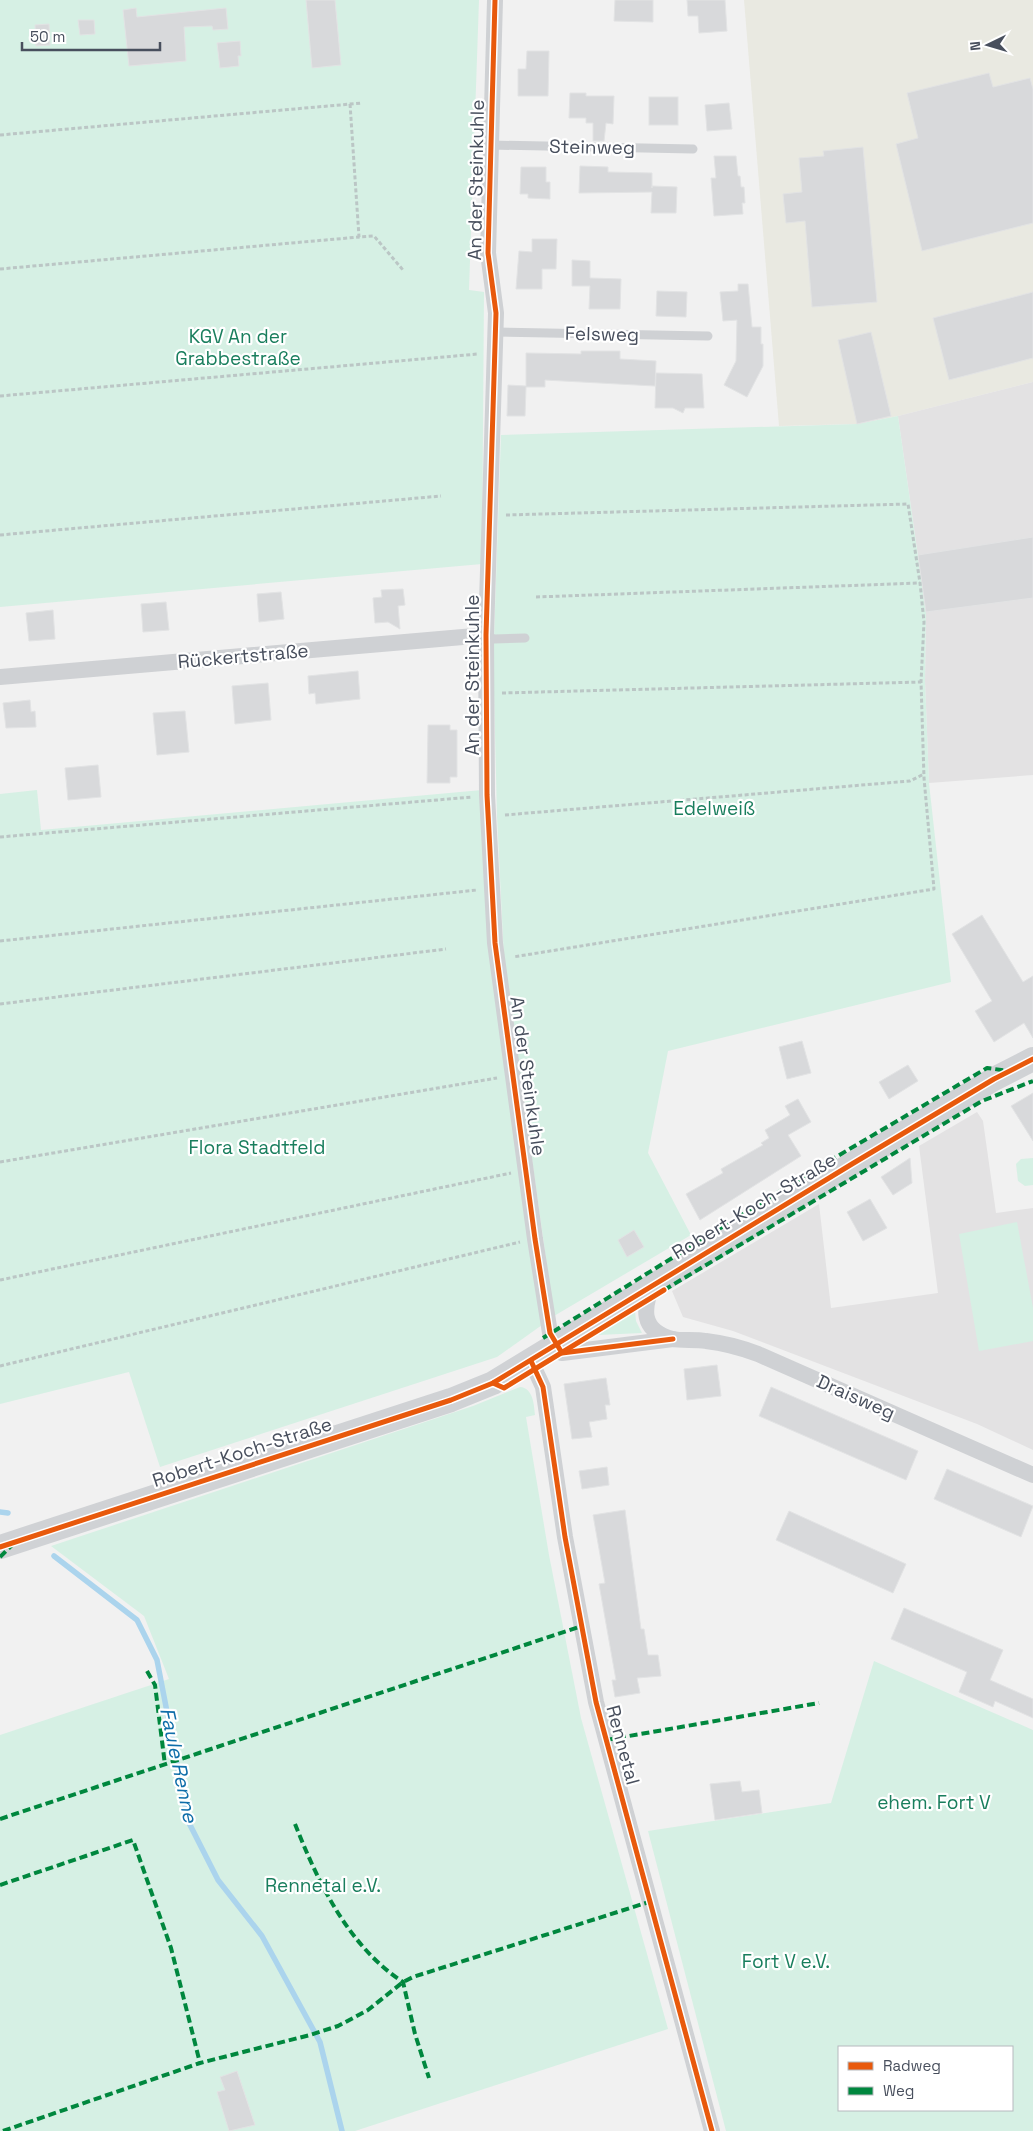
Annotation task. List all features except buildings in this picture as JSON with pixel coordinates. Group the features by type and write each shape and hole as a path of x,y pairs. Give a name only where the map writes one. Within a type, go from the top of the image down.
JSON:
{"street":[{"name":"An der Steinkuhle","path":"495,0 488,253 496,313 486,635 487,795 495,943 535,1239 550,1333 556,1345"},
{"name":"Rückertstraße","path":"0,678 486,635"},
{"name":"Robert-Koch-Straße","path":"0,1547 468,1394 493,1383 947,1107 1033,1059"},
{"name":"Draisweg","path":"653,1284 645,1308 647,1319 652,1328 673,1339"},
{"name":"Draisweg","path":"556,1345 562,1353 673,1339 713,1342 753,1352 1033,1475"},
{"name":"Rennetal","path":"531,1361 543,1386 565,1537 596,1702 712,2131"}],"lane":[{"name":"Steinweg","path":"491,145 693,149"},
{"name":"Felsweg","path":"495,332 708,336"},
{"path":"486,635 494,639 525,638"}],"path":[{"path":"0,135 362,103"},
{"path":"350,104 359,237"},
{"path":"0,269 374,236 403,270"},
{"path":"0,396 494,352"},
{"path":"0,535 441,496"},
{"path":"498,516 908,504 924,622 921,682 924,774 934,889 504,959"},
{"path":"536,598 920,583"},
{"path":"494,693 921,682"},
{"path":"497,816 910,781 924,774"},
{"path":"0,837 487,795"},
{"path":"0,940 492,888"},
{"path":"0,1004 446,949"},
{"path":"0,1162 513,1075"},
{"path":"0,1280 526,1170"},
{"path":"0,1366 535,1239"}],"shaded area":[{"path":"744,0 1033,0 1033,382 898,416 857,424 779,426"},
{"path":"1033,382 1033,775 929,783 925,681 926,612 898,416"},
{"path":"977,1112 983,1121 996,1213 1033,1208 1033,1450 977,1424 733,1331 683,1317 672,1291 819,1204 831,1308 938,1293 919,1146"}],"green space":[{"name":"KGV An der Grabbestraße","path":"0,0 479,0 469,290 484,292 482,564 0,607"},
{"name":"Edelweiß","path":"898,416 926,612 925,681 929,783 951,982 668,1051 648,1153 691,1235 554,1316 504,959 497,816 494,693 501,435 857,424"},
{"name":"Flora Stadtfeld","path":"37,790 41,830 482,790 542,1325 497,1357 160,1467 129,1372 0,1404 0,794"},
{"path":"1033,1158 1033,1185 1025,1186 1018,1181 1016,1164 1021,1159"},
{"path":"1017,1222 1033,1308 1033,1341 979,1351 959,1234"},
{"path":"635,1311 636,1321 642,1333 598,1335"},
{"name":"Rennetal e.V.","path":"520,1387 528,1390 533,1402 535,1415 526,1417 549,1555 581,1718 668,2029 355,2131 0,2131 0,1735 169,1679 144,1616 51,1546 473,1406"},
{"path":"874,1661 1033,1730 1033,2131 726,2131 648,1831 831,1803"}],"waterway":[{"name":"Faule Renne","path":"0,1512 8,1513"},
{"name":"Faule Renne","path":"54,1556 137,1620 157,1660 188,1821 218,1880 262,1936 320,2042 342,2131"}],"marked path":[{"path":"543,1338 819,1167 987,1068 1009,1071"},
{"path":"664,1290 982,1101 1033,1081"},
{"path":"0,1557 12,1545"},
{"path":"0,1819 582,1626"},
{"path":"147,1671 155,1685 165,1765"},
{"path":"606,1740 819,1703"},
{"path":"295,1824 314,1868 337,1911 366,1950 403,1982 415,2034 429,2078"},
{"path":"0,1885 133,1840 171,1948 200,2063"},
{"path":"3,2131 200,2063 338,2026 368,2010 403,1982 413,1977 649,1902"}],"cycle path":[{"path":"495,0 488,253 496,313 486,635 487,795 495,943 535,1239 550,1333 562,1353 673,1339"},
{"path":"0,1547 451,1400 493,1383 852,1164 994,1079 1033,1059"},
{"path":"493,1383 504,1388 664,1290"},
{"path":"531,1361 543,1387 565,1537 596,1702 712,2131"}],"park label":[{"name":"ehem. Fort V","path":"934,1802"},
{"name":"Fort V e.V.","path":"786,1961"}]}
